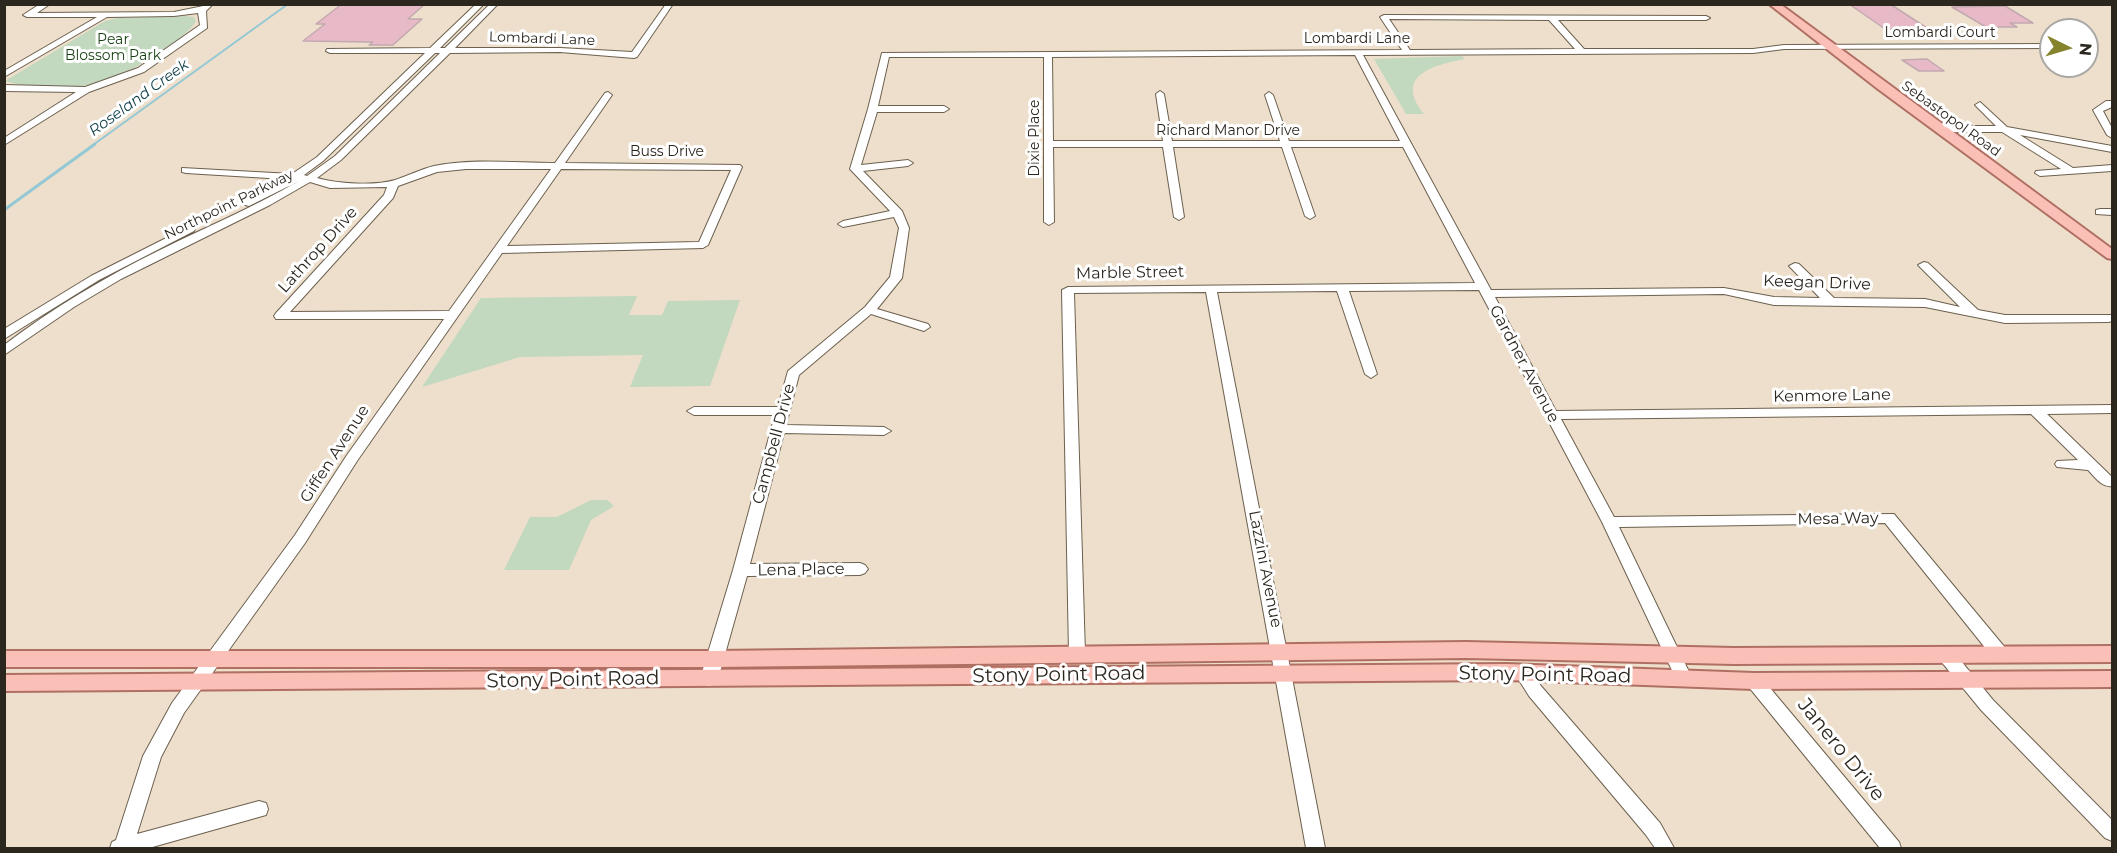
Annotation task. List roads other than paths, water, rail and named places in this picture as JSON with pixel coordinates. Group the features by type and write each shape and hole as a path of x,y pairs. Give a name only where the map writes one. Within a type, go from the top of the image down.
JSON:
{"main road":[{"name":"Sebastopol Road","path":"1773,4 2110,252"},
{"name":"Stony Point Road","path":"4,658 715,658 1494,650 1673,655 2112,654"},
{"name":"Stony Point Road","path":"4,683 1522,672 1754,681 2112,679"}],"street":[{"path":"4,142 86,90 119,80 150,64 204,26 206,7 174,14 27,15 47,4"},
{"name":"Northpoint Parkway","path":"4,335 113,267 256,199 295,177 329,150 481,4"},
{"name":"Northpoint Parkway","path":"4,351 112,279 189,240 260,208 311,179 338,158 495,4"},
{"name":"Lombardi Lane","path":"330,51 560,50 634,56 670,4"},
{"path":"4,75 106,15"},
{"path":"1407,52 1384,17 1706,18"},
{"path":"1551,17 1581,51"},
{"name":"Lombardi Lane","path":"873,109 885,55 1754,51 1784,47 1830,46"},
{"name":"Lombardi Court","path":"1830,46 2039,46"},
{"name":"Gardner Avenue","path":"1358,53 1609,522 1684,678"},
{"name":"Dixie Place","path":"1048,55 1049,222"},
{"path":"4,88 86,90"},
{"path":"1160,94 1179,217"},
{"name":"Giffen Avenue","path":"121,848 152,756 178,708 306,530 352,458 451,315 608,95"},
{"path":"1269,95 1310,216"},
{"path":"2112,104 2106,104 2098,110 2112,135"},
{"path":"1980,105 2004,129 2073,172"},
{"path":"855,169 873,109 944,109"},
{"path":"1940,129 2004,129 2112,149"},
{"path":"4,131 22,130"},
{"name":"Richard Manor Drive","path":"1050,144 1407,144"},
{"path":"855,169 908,163"},
{"name":"Buss Drive","path":"186,170 295,177 330,185 350,186 394,184 435,169 466,166 737,166 703,245 499,250"},
{"path":"2040,173 2112,168"},
{"path":"855,169 898,213"},
{"name":"Lathrop Drive","path":"394,184 389,196 280,316 451,315"},
{"path":"2100,212 2112,212"},
{"path":"843,224 898,213"},
{"name":"Campbell Drive","path":"709,679 741,570 793,374 869,310 896,278 904,228 898,213"},
{"path":"1924,265 1975,314"},
{"path":"1795,266 1830,301"},
{"path":"1342,288 1371,374"},
{"name":"Marble Street","path":"1077,654 1068,290 1342,288 1485,290"},
{"name":"Lazzini Avenue","path":"1211,289 1316,849"},
{"name":"Keegan Drive","path":"1485,290 1724,291 1774,300 1925,303 2006,319 2109,318"},
{"path":"869,310 924,327"},
{"name":"Kenmore Lane","path":"1552,415 2112,409"},
{"path":"2035,410 2109,482"},
{"path":"694,411 783,411"},
{"path":"778,429 884,431"},
{"path":"2062,464 2092,465"},
{"name":"Mesa Way","path":"1609,522 1889,518 2001,655"},
{"name":"Lena Place","path":"741,570 860,569"},
{"path":"1946,655 1987,705 2112,832"},
{"path":"1522,672 1535,691 1653,829 1665,849"},
{"name":"Janero Drive","path":"1754,681 1892,849"},
{"path":"121,848 259,809"}],"waterway":[{"name":"Roseland Creek","path":"93,145 288,4"},
{"name":"Roseland Creek","path":"4,210 95,144"}],"park label":[{"name":"Pear Blossom Park","path":"113,48"}]}
